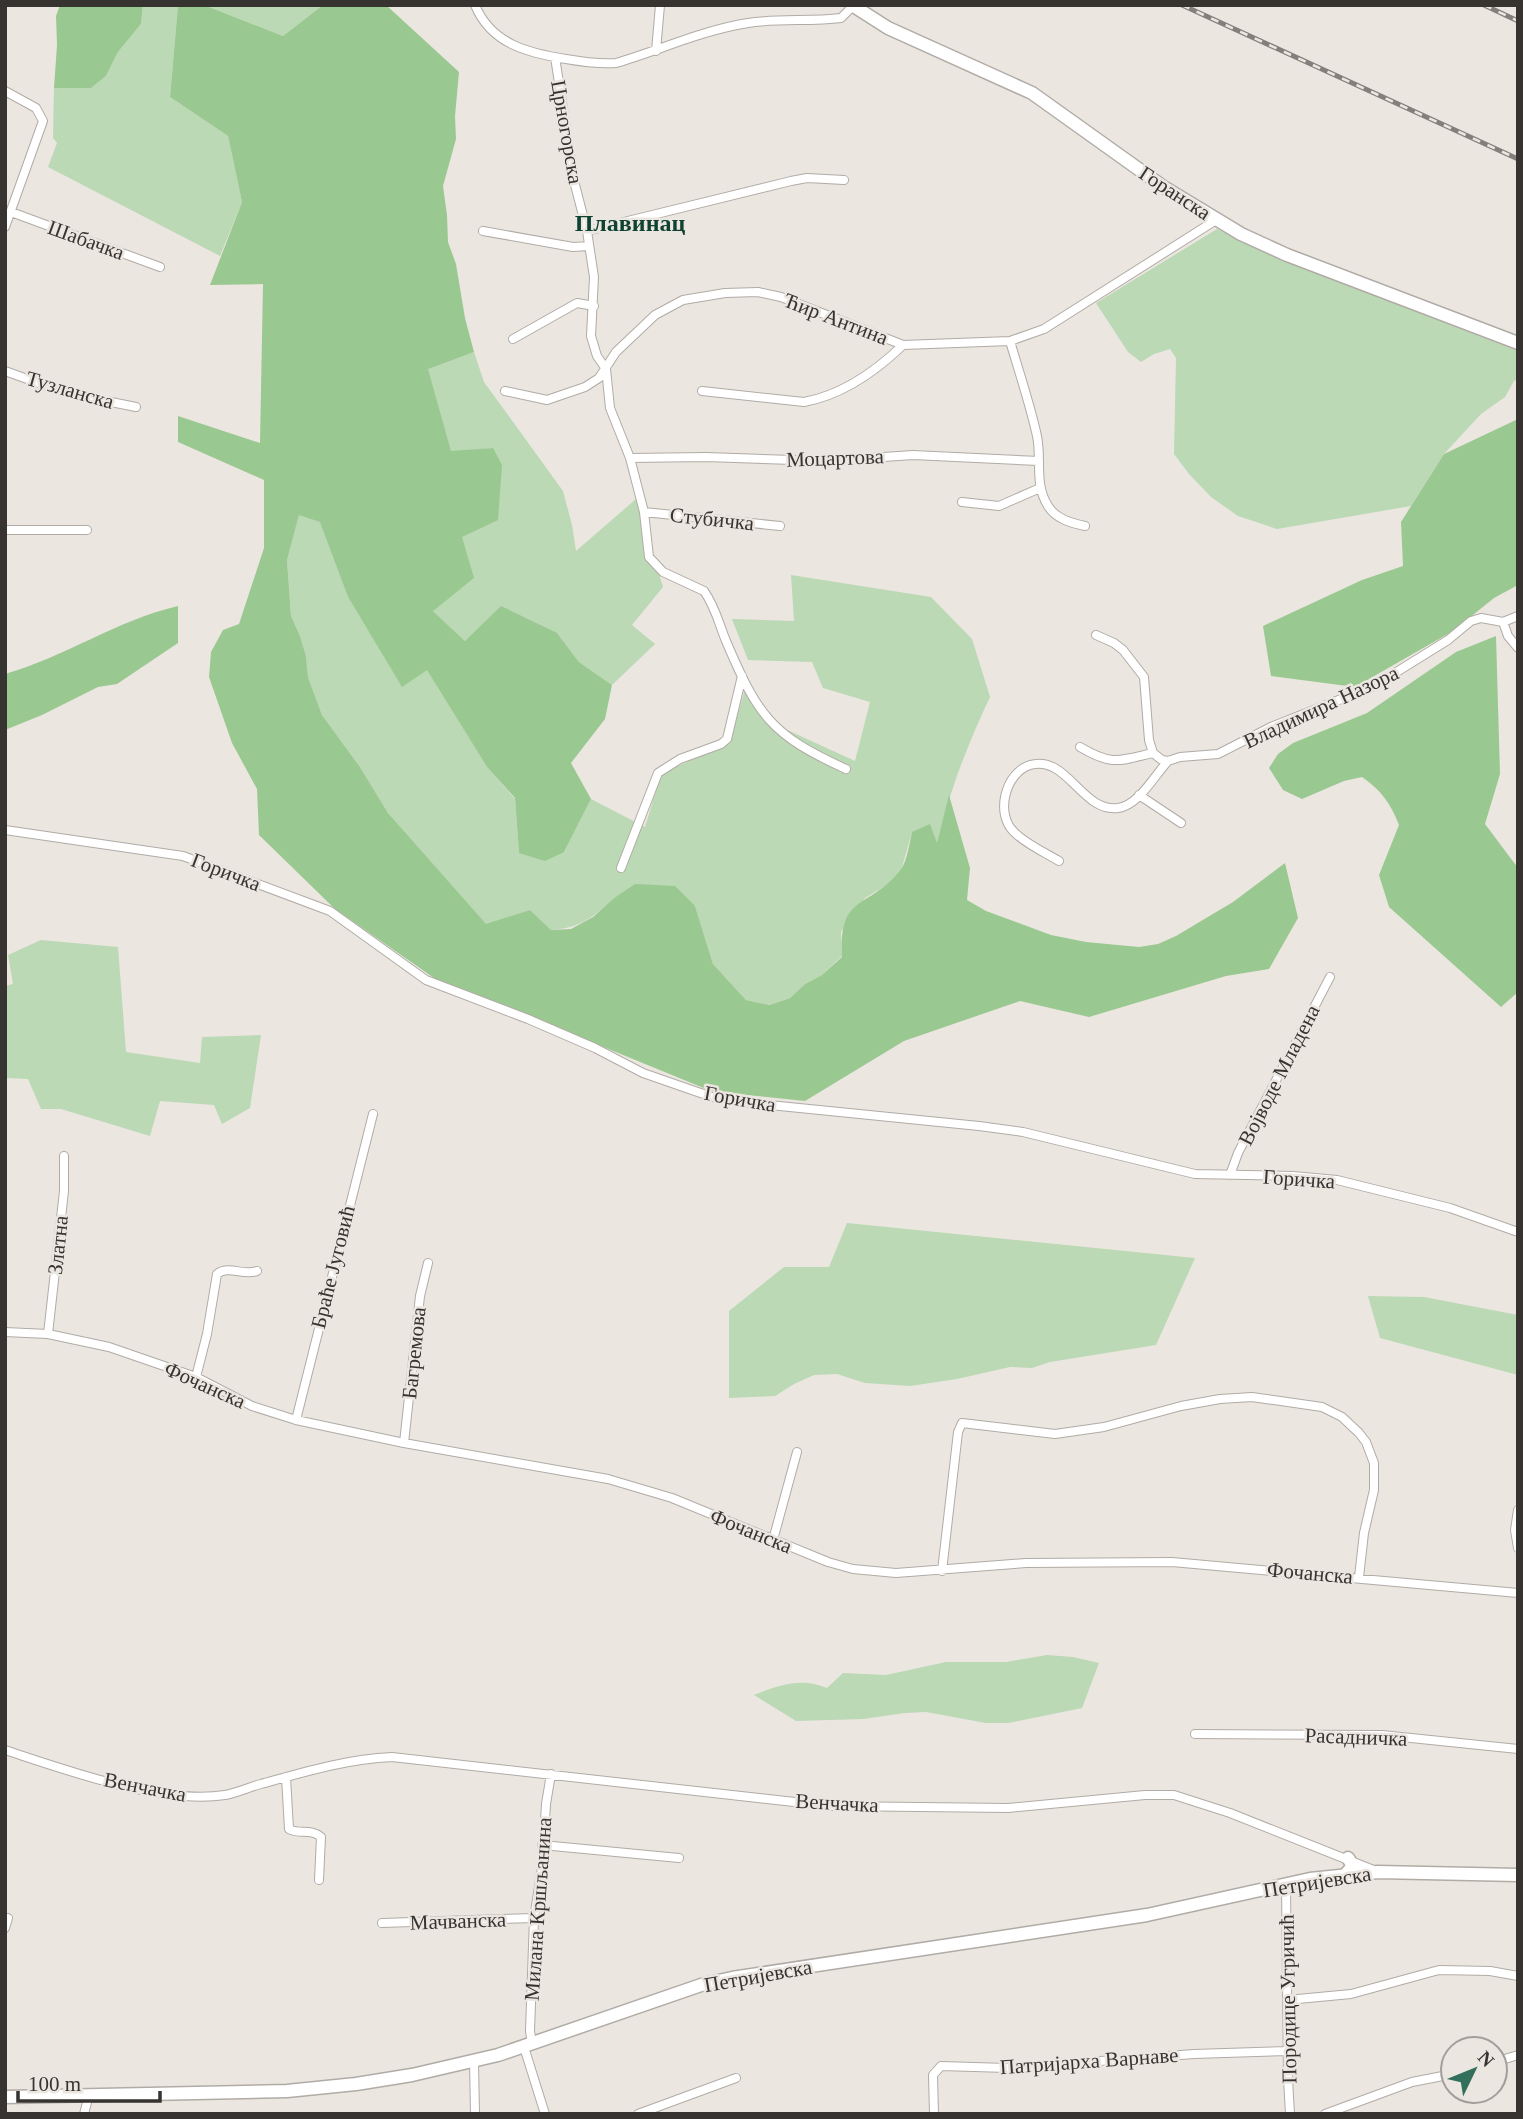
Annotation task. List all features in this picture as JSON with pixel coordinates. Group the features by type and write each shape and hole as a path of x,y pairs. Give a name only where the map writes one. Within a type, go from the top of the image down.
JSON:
{"main road":[{"name":"Горанска","path":"852,6 888,28 1032,93 1165,188 1216,220 1287,255 1518,343"},
{"path":"1345,1875 1353,1866 1348,1858"},
{"name":"Петријевска","path":"5,2097 273,2092 326,2088 474,2062 716,1981 1147,1915 1286,1884 1345,1875 1378,1872 1518,1875"}],"street":[{"path":"475,5 487,26 509,44 532,53 604,64 617,63 746,23 782,19 841,18 852,6"},
{"path":"656,51 660,5"},
{"name":"Црногорска","path":"555,57 574,181 587,231 594,278 591,336 597,356 606,369"},
{"path":"5,91 36,108 43,121 5,227"},
{"path":"587,231 791,181 815,178 844,180"},
{"name":"Шабачка","path":"11,212 160,267"},
{"name":"Ћир Антина","path":"505,391 540,400 552,400 596,381 625,342 655,315 683,300 724,293 758,292 781,297 903,345 1010,341 1054,324 1216,220"},
{"path":"483,231 573,247 589,246"},
{"path":"513,339 577,303 594,306"},
{"path":"1010,341 1037,436 1040,488 1047,506 1060,518 1085,526"},
{"path":"702,391 804,402 813,400 831,395 860,379 887,361 903,345"},
{"path":"606,369 612,418 629,457 644,512 648,551 652,562 671,577 705,592 742,676 760,710 779,732 804,749 846,769"},
{"name":"Тузланска","path":"5,371 66,393 136,407"},
{"name":"Моцартова","path":"629,457 824,461 913,455 1039,461"},
{"path":"962,502 999,506 1040,488"},
{"name":"Стубичка","path":"644,512 780,526"},
{"path":"5,530 87,530"},
{"name":"Владимира Назора","path":"1168,761 1180,757 1218,754 1271,727 1374,686 1476,619 1503,622 1518,616"},
{"path":"1503,622 1507,636 1518,648"},
{"path":"1096,635 1123,650 1144,677 1146,726 1153,753 1168,761"},
{"path":"621,868 658,773 680,759 721,744 727,739 742,676"},
{"path":"1080,747 1095,756 1118,761 1153,753"},
{"path":"1059,861 1022,839 1008,825 1005,817 1005,797 1007,787 1016,773 1029,765 1051,766 1091,799 1110,808 1128,804 1168,761"},
{"path":"1139,795 1181,823"},
{"name":"Горичка","path":"5,830 183,856 330,911 426,981 595,1048 643,1073 712,1097 979,1126 1045,1137 1195,1174 1293,1176 1337,1181 1450,1208 1518,1232"},
{"name":"Војводе Младена","path":"1230,1175 1238,1153 1331,976"},
{"name":"Браће Југовић","path":"296,1420 373,1114"},
{"name":"Златна","path":"48,1334 64,1191 64,1156"},
{"name":"Багремова","path":"404,1443 421,1296 428,1263"},
{"path":"196,1377 207,1334 217,1274 226,1269 248,1273 257,1270"},
{"name":"Фочанска","path":"5,1332 48,1334 109,1347 196,1377 252,1406 296,1420 404,1443 608,1479 672,1498 828,1562 853,1569 896,1573 1026,1563 1140,1561 1237,1566 1518,1593"},
{"path":"943,1571 958,1432 962,1423 1037,1433 1068,1433 1118,1424 1207,1401 1252,1397 1322,1406 1342,1417 1366,1442 1374,1463 1374,1490 1364,1533 1359,1577"},
{"path":"773,1540 797,1452"},
{"path":"1518,1510 1515,1530 1518,1548"},
{"name":"Расадничка","path":"1195,1734 1382,1735 1518,1749"},
{"name":"Венчачка","path":"5,1750 138,1788 183,1796 227,1795 337,1764 392,1757 830,1805 1008,1808 1145,1795 1174,1795 1230,1813 1378,1872"},
{"name":"Милана Кршљанина","path":"545,2114 528,2045 534,1918 551,1774"},
{"path":"286,1777 289,1829 312,1832 321,1837 319,1880"},
{"path":"542,1845 679,1858"},
{"name":"Породице Угричић","path":"1286,1884 1290,2114"},
{"path":"5,1928 8,1918"},
{"name":"Мачванска","path":"382,1923 534,1918"},
{"path":"1287,2000 1351,1994 1439,1970 1478,1970 1518,1976"},
{"name":"Патријарха Варнаве","path":"934,2114 933,2075 941,2066 1007,2068 1194,2054 1288,2052"},
{"path":"474,2062 475,2114"},
{"path":"1325,2114 1412,2082 1439,2077"},
{"path":"638,2114 736,2078"},
{"path":"84,2114 89,2095"}],"green space":[{"path":"60,5 143,5 141,24 118,52 106,76 91,88 54,88 56,16"},
{"path":"143,5 178,5 170,97 228,136 242,202 220,256 48,167 57,143 53,138 54,88 91,88 106,76 118,52 141,24"},
{"path":"178,5 204,5 283,36 323,5 386,5 459,72 456,139 443,186 448,242 456,264 474,352 428,369 451,451 493,448 502,465 498,520 462,537 474,578 433,611 465,641 501,606 557,633 579,662 612,685 605,719 571,763 591,799 564,852 545,861 519,853 515,798 487,767 427,670 402,687 348,597 320,522 299,515 287,560 291,616 300,636 308,677 322,715 360,767 388,813 486,924 530,910 551,930 571,929 593,917 635,884 675,886 695,906 713,964 746,1000 769,1005 790,998 842,957 842,937 850,912 886,885 901,869 912,832 930,824 937,843 949,795 970,868 967,900 986,911 1051,935 1086,942 1139,947 1158,944 1233,902 1285,863 1298,918 1269,969 1226,976 1089,1017 1020,1001 904,1041 805,1101 711,1091 447,987 335,909 259,835 257,789 232,743 209,677 211,652 223,630 239,624 264,548 264,480 178,442 178,416 260,443 263,284 210,285 242,202 228,136 170,97"},
{"path":"204,5 323,5 283,36"},
{"path":"1217,229 1270,255 1518,351 1518,379 1505,397 1481,414 1444,454 1411,506 1277,529 1238,516 1211,497 1174,454 1176,358 1170,349 1141,362 1128,352 1096,303"},
{"path":"474,352 484,382 563,491 576,551 636,499 663,587 632,625 655,644 612,685 579,662 557,633 465,641 433,611 493,448 451,452 427,368"},
{"path":"1518,419 1518,585 1494,598 1453,631 1355,687 1271,676 1263,626 1362,580 1403,566 1401,522 1444,454"},
{"path":"299,514 321,522 348,597 402,686 427,669 487,767 515,799 519,853 564,852 591,799 645,827 661,774 730,742 745,689 783,728 855,761 870,702 823,688 812,662 748,660 732,619 794,621 791,575 931,597 972,639 990,697 959,769 937,844 912,832 901,871 885,886 865,898 841,932 842,956 822,975 805,984 790,998 768,1005 746,1000 713,964 695,906 613,899 585,921 561,929 551,930 530,910 486,925 388,813 360,767 322,715 308,677 300,636 291,616 287,560"},
{"path":"178,606 178,643 117,684 98,687 5,730 5,674 49,658 134,620"},
{"path":"1496,636 1500,774 1485,824 1518,868 1518,992 1501,1007 1389,907 1379,875 1399,825 1393,810 1380,792 1362,777 1344,781 1302,799 1283,790 1269,768 1278,754 1293,743 1367,713 1456,652"},
{"path":"41,940 118,947 126,1052 200,1063 202,1037 261,1035 250,1108 222,1124 214,1105 160,1101 150,1136 61,1109 41,1109 28,1079 5,1078 5,986 13,984 8,955"},
{"path":"847,1223 1195,1258 1156,1345 1050,1362 1032,1368 1010,1367 910,1386 865,1383 837,1374 814,1375 775,1396 729,1398 729,1311 784,1267 829,1267"},
{"path":"1368,1296 1424,1297 1518,1315 1518,1375 1380,1338"},
{"path":"1047,1655 1099,1663 1082,1708 1008,1723 986,1723 926,1712 863,1719 796,1721 754,1695 781,1685 799,1683 827,1688 843,1673 886,1675 946,1662 1006,1662"}],"railway":[{"path":"1182,5 1518,159"},
{"path":"1484,5 1518,21"}],"district":[{"name":"Плавинац","path":"630,223"}]}
